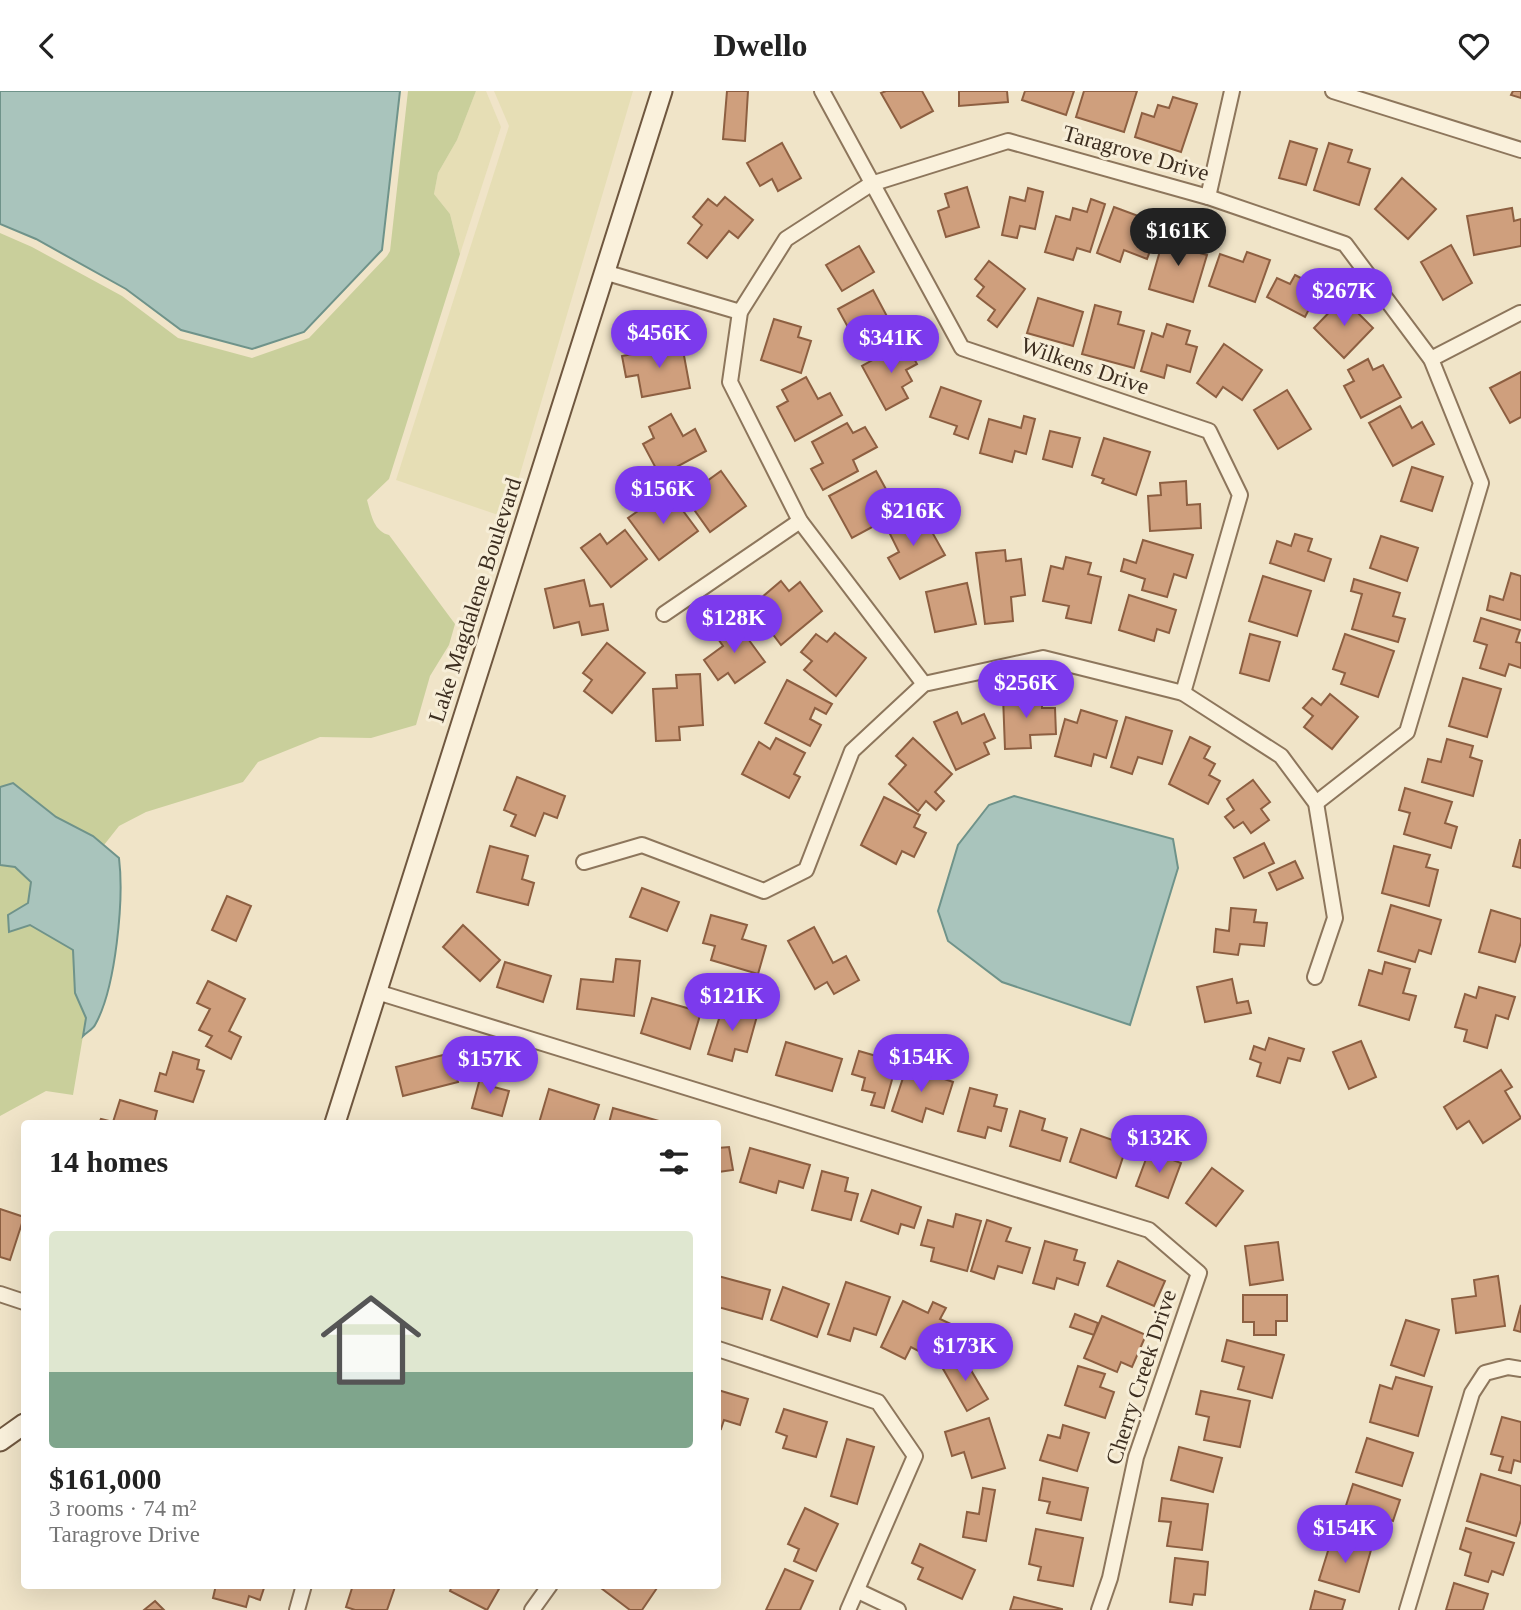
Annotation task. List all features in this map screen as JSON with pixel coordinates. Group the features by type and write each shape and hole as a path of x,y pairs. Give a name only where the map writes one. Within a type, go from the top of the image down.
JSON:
{"street":[{"name":"Lake Magdalene Boulevard","path":"336,1120 662,91"},
{"name":"Wilkens Drive","path":"822,91 962,348 1209,431 1240,495 1183,693"},
{"path":"1209,197 1232,91"},
{"path":"1333,91 1521,150"},
{"name":"Taragrove Drive","path":"924,684 800,521 730,382 740,312 786,239 871,184 1008,141 1209,197 1345,244 1431,359 1480,483 1407,732 1316,803"},
{"path":"604,272 740,312"},
{"path":"1431,359 1520,313"},
{"path":"664,614 800,521"},
{"path":"584,862 642,845 764,891 806,870 852,751 924,684 1043,659 1183,693 1281,757 1316,803 1335,918 1315,977"},
{"name":"Cherry Creek Drive","path":"377,992 1149,1230 1199,1273 1136,1457 1110,1578 1099,1610"},
{"path":"0,1294 21,1301"},
{"path":"721,1350 878,1402 915,1456 848,1610"},
{"path":"1406,1610 1472,1392 1485,1373 1508,1367 1521,1369"},
{"path":"0,1441 21,1426"},
{"path":"297,1610 303,1589"},
{"path":"532,1610 547,1589"},
{"path":"858,1591 898,1610"}],"shaded area":[{"path":"476,91 486,91 501,127 460,254 450,214 434,194 438,173 457,140"},
{"path":"494,91 633,91 507,518 396,480 509,126"}],"green space":[{"path":"408,91 476,91 457,140 438,173 434,194 450,214 460,254 389,479 367,500 376,526 389,535 455,624 449,645 430,676 416,725 371,738 320,737 258,762 243,782 146,812 119,826 104,845 93,836 56,817 13,783 0,787 0,233 32,247 122,296 178,338 252,358 309,338 390,251"},
{"path":"0,865 15,867 31,882 28,903 10,932 30,925 74,950 75,993 86,1018 73,1095 46,1091 0,1116"}],"water":[{"path":"0,91 400,91 382,250 304,332 252,349 181,330 126,289 36,239 0,224"},
{"path":"13,783 56,817 93,836 119,858 119,919 113,967 102,1009 94,1026 83,1036 86,1018 75,993 73,950 30,925 9,932 8,915 28,903 31,882 15,867 0,865 0,787"},
{"path":"1014,796 1173,839 1178,868 1130,1025 1002,982 948,941 938,911 958,845 989,805"}],"building":[{"path":"727,91 748,91 745,141 723,139"},
{"path":"922,91 933,111 901,128 881,93"},
{"path":"959,91 1007,91 1008,102 959,106"},
{"path":"1025,91 1074,91 1066,115 1022,100"},
{"path":"1084,91 1137,91 1124,132 1076,117"},
{"path":"1513,91 1521,91 1521,98 1511,95"},
{"path":"1173,97 1197,104 1181,152 1135,137 1142,113 1154,117 1158,105 1169,108"},
{"path":"1290,141 1317,149 1306,185 1279,178"},
{"path":"782,143 801,178 778,191 772,179 760,186 747,163"},
{"path":"1329,143 1352,150 1348,162 1370,169 1359,205 1314,190"},
{"path":"1402,178 1436,209 1408,239 1375,209"},
{"path":"967,187 979,227 946,237 938,211 949,207 945,194"},
{"path":"1028,188 1043,192 1035,229 1020,226 1017,238 1002,235 1010,197 1025,201"},
{"path":"725,197 753,220 738,238 729,231 707,258 688,243 702,225 693,217 708,199 717,206"},
{"path":"1091,199 1105,204 1090,252 1077,248 1073,260 1045,252 1056,216 1070,220 1073,208 1087,212"},
{"path":"1114,207 1160,224 1147,259 1124,250 1120,262 1097,253"},
{"path":"1512,208 1514,221 1521,219 1521,246 1474,255 1467,216"},
{"path":"1166,230 1188,237 1185,249 1207,255 1193,302 1149,289"},
{"path":"1451,245 1472,283 1443,300 1421,262"},
{"path":"859,246 874,272 842,291 826,265"},
{"path":"1247,252 1270,260 1255,302 1209,286 1220,254 1243,262"},
{"path":"989,261 1025,289 997,327 988,320 995,310 977,296 984,287 975,279"},
{"path":"1295,275 1320,288 1305,317 1267,297 1277,278 1290,284"},
{"path":"873,290 890,322 878,328 884,338 861,351 838,309"},
{"path":"1038,298 1083,312 1073,346 1027,333"},
{"path":"1343,298 1373,328 1344,358 1314,328"},
{"path":"1095,305 1121,312 1118,324 1144,331 1134,368 1082,354"},
{"path":"774,319 801,327 798,337 811,341 801,373 761,360"},
{"path":"1167,324 1190,331 1186,344 1197,347 1190,372 1167,365 1164,378 1141,371 1152,333 1163,337"},
{"path":"905,342 917,364 906,370 912,381 902,387 908,398 886,410 862,366"},
{"path":"1224,344 1262,370 1242,400 1223,387 1216,397 1197,383"},
{"path":"682,345 690,388 642,397 638,375 626,377 622,356"},
{"path":"1368,359 1373,370 1383,365 1401,397 1361,418 1344,386 1354,381 1348,370"},
{"path":"1521,372 1521,417 1510,423 1490,388"},
{"path":"806,377 818,399 830,393 842,415 795,441 777,407 788,401 782,390"},
{"path":"941,387 981,401 968,439 954,434 957,426 930,417"},
{"path":"1287,390 1311,429 1278,449 1254,410"},
{"path":"1400,406 1412,428 1422,422 1434,444 1393,466 1369,423"},
{"path":"671,414 683,436 695,429 706,451 660,476 643,444 654,438 649,427"},
{"path":"1024,416 1035,419 1026,454 1015,451 1012,462 980,453 989,419 1021,428"},
{"path":"847,423 853,433 865,427 877,447 853,460 858,471 823,490 811,469 823,463 812,442"},
{"path":"1050,431 1080,438 1072,467 1043,459"},
{"path":"1104,438 1150,452 1136,495 1102,483 1104,479 1092,475"},
{"path":"1412,467 1443,477 1432,511 1401,501"},
{"path":"721,471 746,506 710,532 685,497"},
{"path":"876,471 893,502 881,509 887,519 852,538 829,496"},
{"path":"1186,481 1187,505 1200,504 1201,528 1150,531 1148,496 1161,495 1160,483"},
{"path":"658,497 666,507 675,500 698,531 659,560 628,518"},
{"path":"910,518 916,529 927,523 945,555 900,579 888,558 899,552 888,530"},
{"path":"625,530 647,559 611,587 581,548 600,534 607,544"},
{"path":"1295,534 1312,539 1308,551 1331,559 1324,581 1270,563 1277,541 1291,546"},
{"path":"1381,536 1418,548 1407,581 1370,568"},
{"path":"1143,540 1193,555 1186,578 1174,574 1167,597 1142,590 1145,579 1121,571 1124,559 1136,563"},
{"path":"1005,550 1006,561 1021,559 1025,595 1011,597 1013,621 985,624 976,553"},
{"path":"1066,557 1091,563 1088,574 1101,577 1091,623 1066,618 1069,606 1043,601 1051,566 1063,569"},
{"path":"1511,573 1521,576 1521,620 1487,610 1490,596 1503,600"},
{"path":"1263,576 1311,591 1297,636 1249,621"},
{"path":"1354,579 1400,593 1393,616 1405,619 1398,642 1352,629 1362,594 1351,591"},
{"path":"584,580 590,606 603,604 608,630 582,635 579,622 554,628 545,589"},
{"path":"781,581 789,591 800,582 822,611 781,645 759,616 768,608 761,598"},
{"path":"967,583 976,624 935,632 926,592"},
{"path":"1129,595 1176,610 1169,633 1157,629 1154,641 1119,630"},
{"path":"1481,618 1520,630 1516,642 1521,643 1521,668 1509,664 1505,676 1480,668 1487,645 1474,641"},
{"path":"735,621 765,662 735,683 728,673 718,680 704,660 723,646 716,636"},
{"path":"835,633 866,658 836,696 804,670 812,661 801,652 816,634 827,642"},
{"path":"1250,634 1280,642 1269,681 1240,673"},
{"path":"1345,634 1394,651 1378,697 1341,684 1345,673 1333,669"},
{"path":"607,643 645,673 612,713 584,691 592,680 583,673"},
{"path":"700,674 703,725 679,727 680,740 656,741 653,689 677,688 676,675"},
{"path":"1463,678 1501,689 1487,737 1449,726"},
{"path":"787,680 832,704 826,714 815,708 810,719 821,725 810,746 765,723"},
{"path":"1330,694 1358,717 1332,749 1304,727 1313,716 1303,708 1312,698 1321,705"},
{"path":"1042,695 1042,708 1055,708 1056,734 1030,735 1031,748 1005,749 1003,696"},
{"path":"1081,710 1117,721 1106,758 1094,754 1091,766 1055,756 1065,719 1077,723"},
{"path":"957,712 962,724 984,714 995,738 984,743 989,754 956,770 934,722"},
{"path":"1126,717 1172,731 1162,764 1138,757 1132,774 1111,767"},
{"path":"1190,737 1210,747 1204,758 1215,764 1209,775 1220,781 1208,804 1169,784"},
{"path":"776,738 805,753 794,774 800,777 789,798 742,774 759,742 770,749"},
{"path":"913,738 952,774 935,792 944,801 936,810 926,801 918,811 889,784 906,765 896,756"},
{"path":"1447,739 1473,746 1470,757 1482,761 1473,796 1422,782 1428,759 1441,762"},
{"path":"517,777 565,796 557,818 544,813 535,836 511,826 516,815 504,810"},
{"path":"1253,780 1270,802 1261,809 1269,820 1251,833 1243,822 1234,828 1225,817 1234,810 1227,799"},
{"path":"1405,788 1452,802 1445,823 1457,827 1451,848 1404,834 1410,813 1399,810"},
{"path":"884,797 920,815 914,827 926,833 914,857 902,851 896,864 861,845"},
{"path":"1521,840 1521,868 1513,866"},
{"path":"1264,843 1274,863 1244,878 1234,858"},
{"path":"490,846 528,856 522,879 534,883 528,905 477,892"},
{"path":"1394,846 1430,855 1426,867 1438,870 1429,906 1382,893"},
{"path":"1295,861 1303,878 1277,890 1269,873"},
{"path":"642,888 679,902 667,931 630,917"},
{"path":"227,896 251,906 236,941 212,930"},
{"path":"1391,905 1441,920 1431,954 1419,950 1415,962 1378,951"},
{"path":"1231,908 1256,910 1254,922 1267,923 1264,946 1240,944 1238,955 1214,952 1216,929 1229,931"},
{"path":"1491,910 1521,919 1521,942 1515,962 1479,952"},
{"path":"711,915 747,925 742,939 766,946 758,974 711,960 715,946 703,943"},
{"path":"463,925 500,960 480,981 443,947"},
{"path":"814,927 833,963 846,956 859,980 834,994 827,982 815,989 788,941"},
{"path":"616,959 640,961 634,1016 577,1009 581,979 613,982"},
{"path":"505,962 551,976 543,1002 497,987"},
{"path":"1385,962 1410,969 1403,993 1416,996 1409,1020 1359,1005 1369,970 1382,974"},
{"path":"1232,979 1237,1003 1248,1001 1251,1013 1205,1022 1197,987"},
{"path":"208,981 245,999 229,1031 241,1037 231,1059 206,1046 212,1036 199,1030 210,1009 197,1003"},
{"path":"1479,987 1515,997 1508,1019 1496,1015 1487,1048 1464,1041 1467,1030 1455,1027 1465,994 1476,998"},
{"path":"652,998 701,1012 690,1049 641,1033"},
{"path":"723,1006 757,1016 747,1052 735,1049 732,1061 708,1054"},
{"path":"1269,1038 1304,1049 1300,1061 1288,1058 1280,1083 1257,1076 1261,1063 1250,1059 1254,1046 1265,1050"},
{"path":"1361,1041 1376,1077 1349,1089 1333,1052"},
{"path":"786,1042 842,1059 832,1091 776,1075"},
{"path":"859,1051 897,1062 884,1108 871,1105 875,1093 862,1090 865,1078 852,1074"},
{"path":"173,1052 199,1060 197,1069 204,1071 193,1102 155,1091 160,1073 166,1075"},
{"path":"451,1053 458,1082 403,1096 396,1067"},
{"path":"907,1066 953,1082 943,1114 926,1108 922,1122 892,1111"},
{"path":"1501,1070 1512,1087 1505,1091 1521,1118 1483,1143 1469,1121 1457,1129 1444,1107"},
{"path":"482,1071 497,1075 494,1087 509,1091 502,1116 472,1108"},
{"path":"970,1088 997,1095 994,1106 1007,1109 1001,1131 988,1127 985,1138 958,1131"},
{"path":"549,1089 599,1105 594,1120 540,1120"},
{"path":"120,1100 157,1111 155,1120 114,1120"},
{"path":"613,1108 655,1120 610,1120"},
{"path":"1020,1111 1045,1119 1042,1130 1067,1138 1060,1161 1010,1146"},
{"path":"1081,1129 1127,1145 1116,1178 1070,1162"},
{"path":"729,1147 733,1170 721,1172 721,1148"},
{"path":"750,1148 810,1165 803,1188 779,1181 776,1193 740,1182"},
{"path":"1149,1151 1181,1163 1168,1198 1136,1186"},
{"path":"1212,1168 1243,1191 1216,1226 1186,1203"},
{"path":"822,1171 848,1178 845,1191 858,1194 851,1220 812,1210"},
{"path":"872,1190 921,1207 914,1228 901,1224 898,1234 861,1221"},
{"path":"0,1209 21,1216 21,1226 10,1260 0,1257"},
{"path":"956,1214 981,1221 967,1271 931,1261 934,1248 921,1245 928,1220 953,1227"},
{"path":"987,1220 1011,1228 1006,1241 1030,1248 1022,1273 998,1266 994,1279 971,1271"},
{"path":"1045,1241 1077,1250 1074,1260 1085,1263 1078,1285 1057,1278 1054,1289 1033,1283"},
{"path":"1278,1242 1283,1280 1250,1285 1245,1246"},
{"path":"1118,1261 1165,1281 1154,1306 1107,1286"},
{"path":"1498,1276 1505,1326 1456,1333 1452,1299 1476,1296 1474,1280"},
{"path":"721,1277 770,1290 762,1319 721,1308"},
{"path":"846,1282 890,1297 876,1335 854,1328 850,1341 828,1334"},
{"path":"783,1287 829,1304 817,1337 771,1320"},
{"path":"1243,1295 1287,1295 1287,1321 1276,1321 1276,1335 1254,1335 1254,1322 1243,1322"},
{"path":"903,1301 928,1313 933,1302 946,1308 940,1319 953,1325 936,1360 911,1347 905,1359 881,1347"},
{"path":"1521,1305 1521,1332 1514,1330"},
{"path":"1075,1314 1098,1323 1094,1335 1070,1327"},
{"path":"1102,1316 1146,1335 1132,1367 1121,1362 1117,1372 1084,1358"},
{"path":"1406,1320 1439,1330 1424,1376 1391,1365"},
{"path":"1227,1340 1284,1355 1272,1398 1238,1389 1244,1367 1222,1361"},
{"path":"962,1355 988,1399 967,1411 942,1367"},
{"path":"1078,1366 1105,1374 1100,1387 1114,1392 1105,1418 1065,1405"},
{"path":"1396,1377 1432,1387 1418,1436 1370,1422 1380,1385 1392,1389"},
{"path":"721,1391 748,1399 740,1425 724,1420 721,1429"},
{"path":"1201,1391 1250,1401 1240,1447 1204,1440 1209,1417 1196,1414"},
{"path":"784,1409 827,1422 816,1457 783,1448 787,1436 776,1432"},
{"path":"1502,1417 1521,1422 1521,1462 1514,1460 1511,1473 1499,1470 1503,1457 1491,1454"},
{"path":"989,1418 1005,1468 972,1478 964,1452 952,1456 945,1432"},
{"path":"1063,1425 1089,1433 1077,1471 1040,1460 1048,1435 1060,1438"},
{"path":"1367,1438 1413,1453 1402,1486 1356,1472"},
{"path":"847,1439 874,1447 857,1504 831,1496"},
{"path":"1179,1447 1222,1458 1213,1492 1171,1480"},
{"path":"1481,1474 1521,1486 1521,1520 1516,1536 1467,1521"},
{"path":"1043,1478 1088,1488 1081,1520 1047,1513 1050,1502 1039,1500"},
{"path":"1353,1484 1400,1500 1393,1521 1378,1515 1370,1538 1339,1527"},
{"path":"983,1488 995,1490 986,1541 963,1537 967,1512 979,1514"},
{"path":"1162,1498 1208,1504 1202,1550 1167,1546 1171,1522 1159,1521"},
{"path":"805,1508 838,1524 816,1571 794,1561 799,1549 788,1544"},
{"path":"1466,1528 1514,1543 1503,1575 1492,1571 1488,1582 1465,1575 1471,1553 1460,1549"},
{"path":"1036,1529 1083,1538 1073,1586 1038,1580 1041,1567 1029,1564"},
{"path":"1332,1538 1371,1550 1359,1592 1319,1580"},
{"path":"920,1544 975,1570 962,1599 918,1579 923,1568 912,1563"},
{"path":"1175,1558 1208,1562 1205,1595 1194,1594 1192,1605 1170,1602"},
{"path":"785,1569 813,1581 800,1610 766,1610"},
{"path":"1454,1583 1488,1594 1483,1610 1446,1610"},
{"path":"215,1589 264,1589 260,1600 249,1596 246,1607 213,1598"},
{"path":"352,1589 394,1589 387,1610 355,1610 346,1607"},
{"path":"451,1589 499,1589 487,1610"},
{"path":"602,1589 656,1589 642,1610 630,1610"},
{"path":"1315,1591 1345,1600 1342,1610 1310,1610"},
{"path":"1014,1597 1062,1609 1062,1610 1010,1610"},
{"path":"155,1601 164,1610 144,1610"}]}
